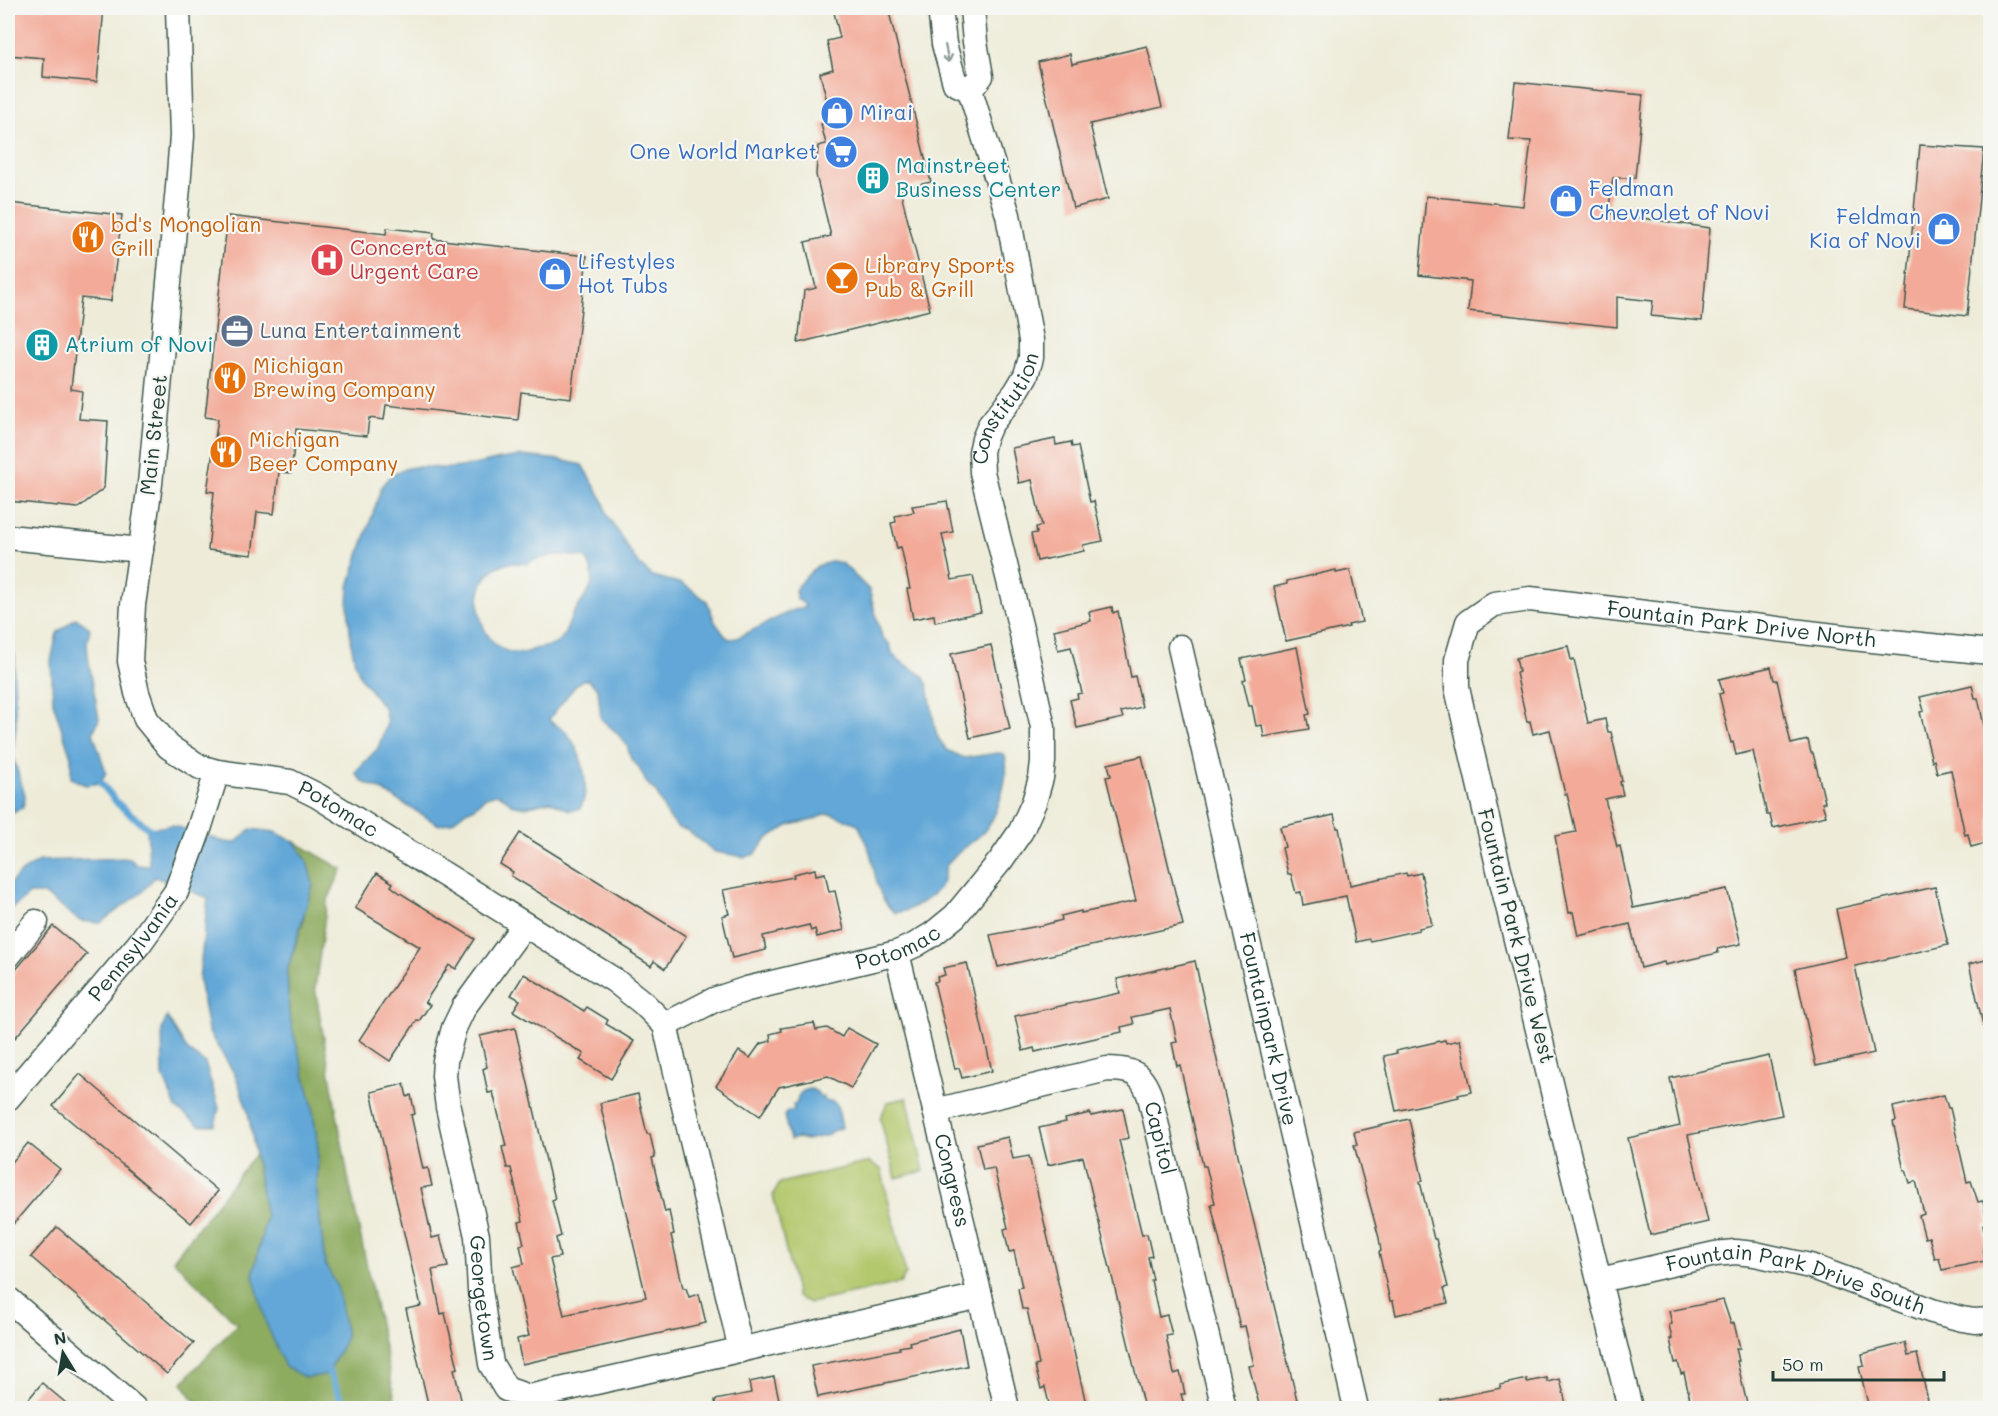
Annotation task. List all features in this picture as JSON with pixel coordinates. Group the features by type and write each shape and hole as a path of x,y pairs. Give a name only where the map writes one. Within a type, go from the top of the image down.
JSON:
{"street":[{"name":"Main Street","path":"141,550 151,472 182,136 178,8"},
{"name":"Constitution","path":"940,8 944,44 955,83 970,90 1008,215 1031,340 1031,358 1026,375 1016,392 990,425 981,452 982,472 1043,727 1043,762"},
{"path":"970,90 981,76 972,8"},
{"path":"8,537 141,550"},
{"name":"Potomac","path":"141,550 133,605 130,661 146,720 169,747 200,767 217,772 290,782 318,796 614,981 643,1003 665,1025 714,1000 747,989 897,953 933,934 955,916 1001,860 1021,831 1035,802 1043,762"},
{"name":"Fountain Park Drive North","path":"1494,604 1530,599 1844,637 1990,652"},
{"name":"Fountain Park Drive West","path":"1494,604 1468,622 1457,660 1457,688 1600,1280"},
{"name":"Fountainpark Drive","path":"1180,647 1356,1408"},
{"name":"Pennsylvania","path":"8,1098 139,944 176,892 200,829 217,772"},
{"path":"8,956 36,922"},
{"name":"Georgetown","path":"524,925 464,1007 454,1028 445,1061 448,1107 477,1236 480,1290 491,1364 506,1389 529,1397 980,1296"},
{"name":"Congress","path":"897,953 1007,1408"},
{"path":"665,1025 741,1350"},
{"name":"Capitol","path":"935,1111 1107,1070 1123,1069 1145,1082 1224,1408"},
{"name":"Fountain Park Drive South","path":"1600,1280 1715,1254 1745,1253 1810,1266 1932,1311 1962,1319 1990,1320"},
{"path":"1600,1280 1630,1408"},
{"path":"8,1299 134,1408"}],"green space":[{"path":"295,842 342,869 327,902 315,988 348,1177 397,1408 200,1408 182,1383 237,1324 173,1260 255,1154 266,1217 253,1275 325,1264 317,1193 318,1147 312,1104 289,1015 287,971 304,919 307,861"},
{"path":"907,1098 924,1171 896,1178 880,1118 888,1102"},
{"path":"869,1162 881,1169 906,1274 900,1283 810,1303 797,1297 773,1195 780,1183"}],"water":[{"path":"513,457 561,460 582,465 604,502 607,515 637,562 652,576 683,584 707,601 715,622 730,639 737,638 791,611 805,607 797,599 795,591 817,566 834,561 843,564 869,590 882,637 890,645 892,653 923,676 928,686 935,728 938,738 947,750 964,758 1004,754 1006,761 1002,793 990,823 982,834 948,863 938,890 914,907 895,913 881,894 870,852 858,824 831,814 790,825 764,842 755,854 745,857 715,852 687,830 678,828 667,815 656,792 646,782 638,766 631,759 627,745 601,719 598,689 588,680 582,680 576,685 549,719 570,737 580,756 585,789 580,809 569,810 550,801 525,807 511,804 497,794 486,797 452,822 439,825 380,789 363,782 356,774 357,770 378,748 387,723 384,708 361,678 355,663 348,605 349,587 382,486 392,476 409,468 452,468","holes":["555,555 586,558 592,574 591,586 563,636 554,645 524,653 507,651 496,644 487,633 481,619 479,604 481,590 487,577 497,567 505,564 528,564 533,560"]},
{"path":"76,618 90,628 87,642 88,657 99,719 93,733 106,772 101,783 85,785 71,778 71,757 53,702 51,661 57,633"},
{"path":"8,628 15,658 14,760 25,795 23,808 14,811 8,819"},
{"path":"172,825 235,843 251,829 275,832 295,842 307,861 313,884 287,971 289,1015 312,1104 318,1147 317,1193 325,1264 337,1286 346,1337 328,1374 306,1378 285,1367 266,1323 253,1275 266,1217 248,1112 236,1076 208,1031 199,979 208,898 155,877 141,893 100,923 80,921 44,894 30,894 11,909 8,908 8,886 20,873 39,861 129,858 137,865 149,866 147,828"},
{"path":"167,1017 188,1051 205,1063 219,1108 215,1125 199,1125 176,1108 163,1076 162,1029"},
{"path":"811,1089 820,1097 824,1097 825,1102 832,1101 837,1105 842,1127 828,1135 807,1140 797,1138 790,1140 784,1116 787,1112 794,1110 793,1104 797,1103 801,1093"}],"building":[{"path":"8,8 104,8 97,82 43,77 44,58 8,55"},
{"name":"Mainstreet Business Center","path":"833,8 888,8 931,182 900,189 930,310 798,343 804,291 816,288 805,242 831,236 816,175 818,146 826,144 821,124 832,122 820,73 833,69 827,41 840,38"},
{"path":"1147,46 1162,107 1090,124 1108,199 1073,208 1038,62 1070,54 1072,64"},
{"name":"Feldman Chevrolet of Novi","path":"1515,82 1643,95 1635,178 1613,178 1608,213 1710,228 1702,321 1651,316 1653,301 1617,297 1617,327 1468,311 1471,281 1419,275 1426,196 1523,206 1531,141 1509,140"},
{"name":"Feldman Kia of Novi","path":"1920,145 1984,149 1967,316 1905,309"},
{"name":"Atrium of Novi","path":"8,203 122,215 111,301 81,298 71,389 82,391 79,419 108,421 104,488 78,508 8,501"},
{"path":"228,216 386,234 387,228 434,233 433,239 587,256 571,398 521,392 518,420 386,405 384,420 369,418 367,436 296,429 291,473 279,472 274,514 257,512 252,555 208,550 214,492 207,491 218,419 205,417"},
{"path":"1055,439 1056,445 1071,442 1072,447 1078,446 1090,502 1094,501 1103,541 1083,545 1084,551 1037,561 1031,534 1037,533 1036,527 1042,526 1032,480 1019,483 1012,448"},
{"path":"947,501 953,532 942,534 952,580 973,576 981,612 935,622 934,615 913,619 907,589 910,589 901,547 897,548 891,523 896,522 895,516 914,512 912,506"},
{"path":"1336,570 1336,573 1350,570 1362,622 1286,641 1274,587 1287,584 1287,581"},
{"path":"1112,607 1113,613 1118,611 1131,677 1135,676 1142,707 1121,712 1123,718 1077,728 1070,700 1078,698 1077,694 1082,693 1071,647 1058,650 1054,630 1091,621 1089,612"},
{"path":"991,645 1010,729 970,738 951,654"},
{"path":"1568,646 1571,660 1574,659 1588,723 1605,719 1608,732 1611,732 1623,795 1605,799 1617,847 1620,846 1633,908 1727,889 1741,944 1717,949 1718,953 1641,968 1630,924 1578,936 1573,912 1569,913 1555,836 1576,832 1550,730 1533,734 1530,721 1527,722 1516,673 1519,672 1516,658"},
{"path":"1297,647 1310,714 1306,715 1309,729 1264,737 1262,725 1256,726 1252,706 1249,706 1241,659"},
{"path":"1771,667 1774,680 1777,680 1791,744 1808,740 1811,753 1813,753 1825,802 1822,803 1826,816 1773,828 1770,815 1767,815 1753,751 1736,755 1719,694 1723,693 1719,679"},
{"path":"1972,685 1975,698 1978,698 1990,753 1990,842 1971,847 1968,834 1965,835 1951,770 1937,773 1934,760 1932,761 1920,712 1924,711 1920,697"},
{"path":"1142,756 1183,925 998,967 990,935 1044,925 1062,920 1061,916 1081,911 1081,913 1136,901 1106,777 1111,776 1108,764"},
{"path":"1334,815 1337,828 1339,828 1350,885 1406,873 1407,876 1421,873 1432,925 1370,941 1369,939 1356,942 1346,896 1303,905 1301,892 1296,893 1291,874 1288,874 1280,827"},
{"path":"520,833 686,936 665,969 654,961 651,966 571,912 511,876 513,872 500,864"},
{"path":"815,869 816,875 825,873 829,892 835,891 844,930 817,937 815,929 811,931 809,925 763,936 766,950 732,958 722,916 729,914 723,890 794,877 793,874"},
{"path":"377,873 393,883 391,886 400,893 475,939 456,969 449,965 425,1002 430,1005 419,1021 417,1020 390,1061 359,1040 420,947 355,908"},
{"path":"1935,887 1948,945 1855,966 1874,1053 1816,1066 1795,969 1846,957 1836,909"},
{"path":"53,926 87,954 8,1046 8,979"},
{"path":"1990,959 1990,1024 1983,1025 1969,964"},
{"path":"1195,961 1244,1182 1299,1408 1260,1408 1249,1366 1254,1365 1245,1326 1240,1327 1211,1204 1215,1203 1206,1166 1203,1166 1180,1065 1177,1066 1172,1043 1177,1042 1170,1009 1132,1017 1134,1024 1121,1027 1122,1032 1035,1052 1034,1048 1023,1051 1015,1016 1120,993 1117,979"},
{"path":"967,963 992,1071 962,1078 959,1068 955,1069 934,982 938,981 937,977 945,975 943,968"},
{"path":"524,974 584,1011 587,1007 608,1020 606,1024 634,1041 611,1079 580,1060 584,1054 513,1011 520,1000 511,995"},
{"path":"814,1023 816,1030 827,1028 842,1037 847,1028 876,1044 851,1088 828,1076 779,1087 760,1116 716,1086 739,1051 750,1058 760,1044 771,1041 770,1034 782,1031 781,1028"},
{"path":"515,1028 555,1199 552,1200 561,1236 556,1238 560,1257 550,1259 564,1315 646,1297 600,1103 638,1094 647,1134 650,1134 655,1157 652,1158 665,1212 669,1211 674,1234 671,1235 683,1288 686,1288 689,1297 699,1294 706,1323 522,1364 517,1339 529,1336 513,1267 524,1264 520,1245 524,1244 519,1222 523,1221 511,1168 507,1168 502,1147 506,1146 493,1092 488,1093 483,1069 487,1067 480,1036"},
{"path":"1445,1040 1446,1043 1460,1040 1472,1092 1396,1111 1384,1056"},
{"path":"1769,1056 1782,1115 1688,1135 1708,1222 1650,1235 1628,1138 1680,1126 1670,1078"},
{"path":"80,1074 218,1191 191,1223 53,1106"},
{"path":"404,1084 407,1097 411,1095 415,1114 411,1115 423,1169 428,1168 432,1186 421,1188 432,1238 440,1236 448,1267 432,1270 441,1314 445,1313 458,1368 454,1369 463,1408 429,1408 406,1309 421,1306 371,1092"},
{"path":"1944,1095 1948,1108 1950,1108 1967,1182 1971,1181 1978,1202 1983,1201 1988,1224 1983,1225 1987,1248 1983,1248 1985,1261 1942,1270 1939,1258 1935,1259 1929,1237 1925,1238 1919,1216 1924,1214 1916,1181 1910,1183 1906,1170 1904,1170 1893,1122 1896,1121 1893,1107"},
{"path":"1123,1109 1129,1138 1119,1140 1142,1235 1147,1234 1152,1256 1148,1257 1159,1317 1167,1315 1172,1335 1166,1336 1174,1374 1180,1372 1185,1394 1181,1394 1185,1408 1144,1408 1083,1157 1048,1165 1039,1128 1066,1122 1065,1119 1090,1113 1091,1116"},
{"path":"1409,1119 1423,1181 1420,1182 1448,1287 1444,1288 1448,1303 1396,1315 1393,1301 1390,1301 1379,1252 1381,1251 1379,1238 1354,1145 1357,1145 1354,1132"},
{"path":"1008,1137 1013,1159 1029,1156 1087,1408 1050,1408 1045,1387 1041,1389 1035,1366 1039,1365 1027,1309 1022,1309 1018,1288 1022,1287 1014,1251 1009,1252 1004,1229 1008,1228 994,1168 983,1170 977,1144"},
{"path":"28,1143 60,1169 8,1230 8,1167"},
{"path":"57,1227 194,1343 167,1374 31,1257"},
{"path":"1723,1300 1731,1324 1734,1323 1740,1348 1736,1348 1739,1361 1737,1361 1748,1408 1692,1408 1684,1373 1681,1374 1678,1362 1675,1363 1670,1339 1672,1339 1669,1325 1672,1324 1669,1311"},
{"path":"960,1329 967,1366 818,1397 811,1366 900,1349 899,1347 910,1345 909,1342"},
{"path":"1905,1343 1908,1356 1917,1354 1930,1408 1869,1408 1859,1367 1864,1366 1862,1354"},
{"path":"774,1377 781,1408 716,1408 715,1400 751,1393 749,1382"},
{"path":"1547,1378 1548,1382 1560,1379 1567,1408 1442,1408 1441,1400 1501,1388 1500,1385 1527,1379 1527,1382"},
{"path":"42,1383 72,1408 21,1408"}],"waterway":[{"path":"101,783 118,804 153,832"},
{"path":"326,1366 345,1408"}],"place":[{"name":"Mirai","path":"837,113"},
{"name":"One World Market","path":"841,152"},
{"name":"Mainstreet Business Center","path":"873,178"},
{"name":"Feldman Chevrolet of Novi","path":"1566,201"},
{"name":"Feldman Kia of Novi","path":"1944,229"},
{"name":"bd's Mongolian Grill","path":"88,237"},
{"name":"Concerta Urgent Care","path":"327,260"},
{"name":"Lifestyles Hot Tubs","path":"555,274"},
{"name":"Library Sports Pub & Grill","path":"842,278"},
{"name":"Luna Entertainment","path":"237,331"},
{"name":"Atrium of Novi","path":"42,345"},
{"name":"Michigan Brewing Company","path":"230,378"},
{"name":"Michigan Beer Company","path":"226,452"}]}
